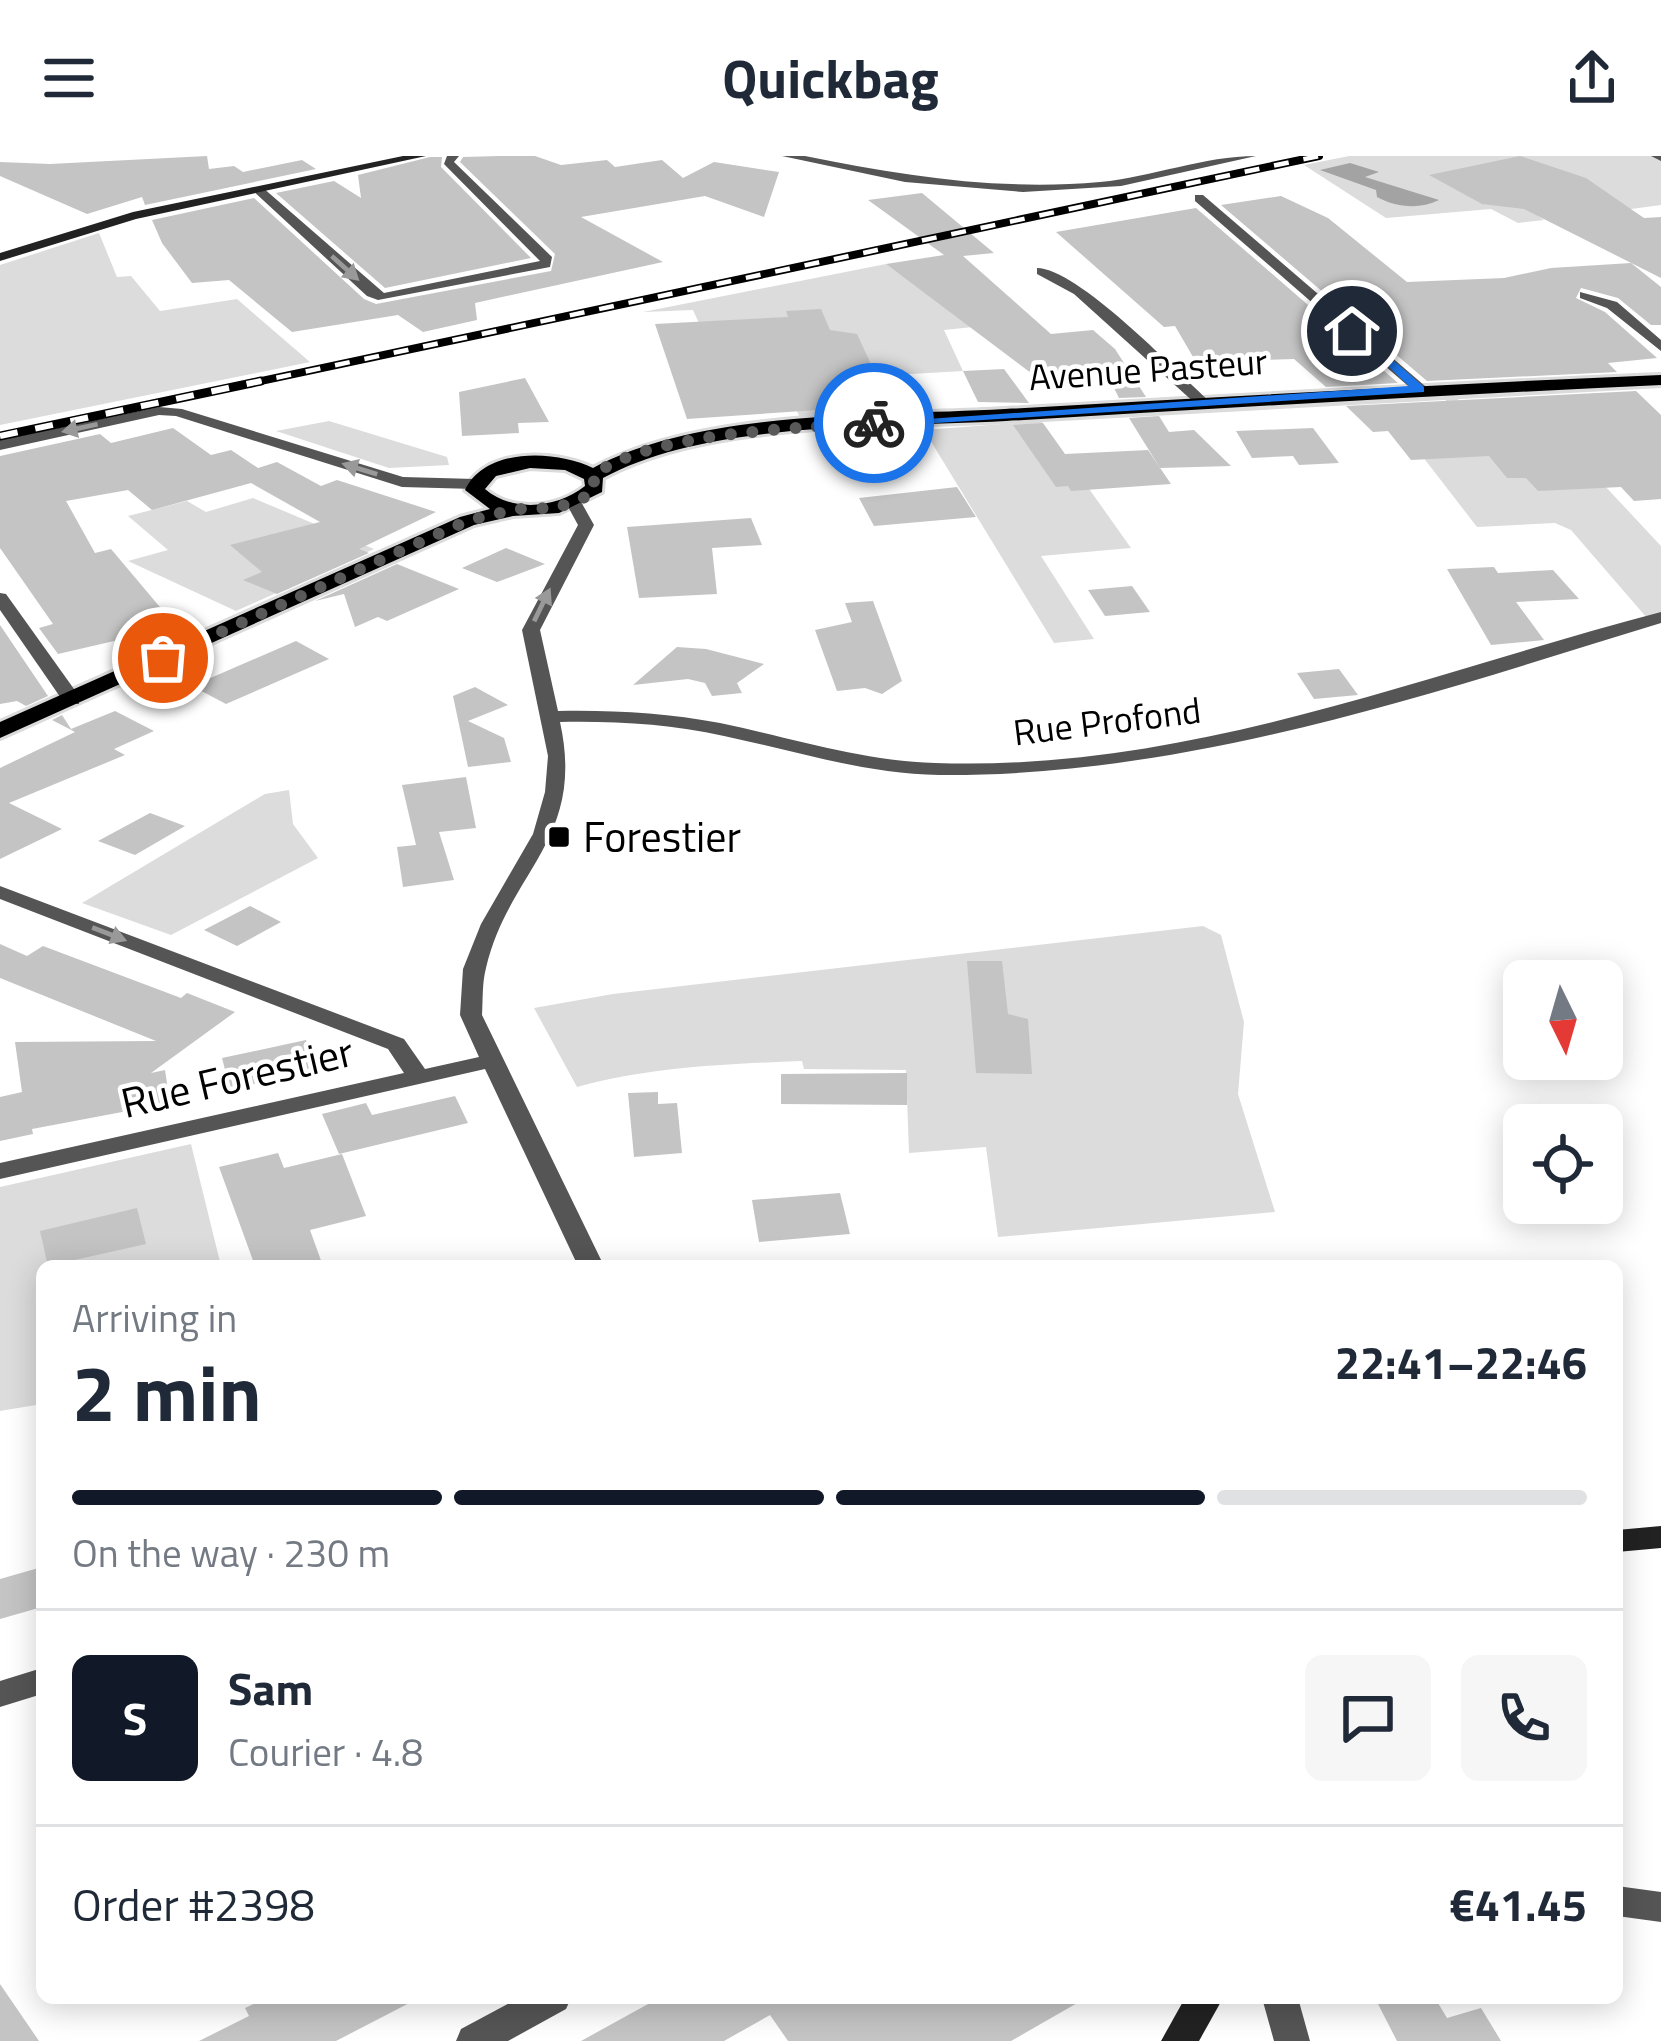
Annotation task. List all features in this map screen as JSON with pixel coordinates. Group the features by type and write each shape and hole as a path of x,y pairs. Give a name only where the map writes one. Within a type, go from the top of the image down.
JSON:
{"main road":[{"name":"Avenue Pasteur","path":"481,493 482,476 511,465 560,463 700,436 1420,389 1661,380"},
{"name":"Avenue Pasteur","path":"593,476 611,462 641,452 784,430"},
{"path":"0,731 467,521 516,509 574,503 595,488 593,476 560,463"},
{"path":"467,521 481,493 516,509"}],"street":[{"path":"0,257 133,216 420,156"},
{"path":"258,190 372,293 383,297 544,264 548,260 448,161 453,156"},
{"path":"788,156 933,184 1013,189 1106,185 1250,156"},
{"path":"1198,198 1420,389"},
{"path":"1042,271 1079,291 1202,402"},
{"path":"1585,295 1612,305 1661,347"},
{"path":"0,445 160,411 177,412 403,482 481,493"},
{"path":"574,503 586,525 531,630 558,755 555,792 542,834 492,924 474,969 471,1016 588,1260"},
{"path":"0,598 72,700"},
{"name":"Rue Profond","path":"549,717 650,718 908,767 1025,766 1238,738 1409,693 1661,617"},
{"path":"0,892 396,1044 418,1076"},
{"name":"Rue Forestier","path":"0,1172 491,1061"},
{"path":"1623,1540 1661,1537"},
{"path":"0,1694 36,1684"},
{"path":"1623,1902 1661,1906"},
{"path":"474,2041 542,2004"},
{"path":"1179,2041 1201,2004"},
{"path":"1282,2004 1292,2041"}],"shaded area":[{"path":"1349,156 1657,156 1661,158 1661,205 1609,212 1533,212 1544,220 1518,223 1491,209 1386,218 1304,165"},
{"path":"1350,163 1379,172 1365,177 1439,200 1415,206 1391,203 1377,197 1376,190 1320,170"},
{"path":"99,233 117,277 131,276 160,311 237,299 310,362 0,425 0,265"},
{"path":"886,264 973,327 944,330 963,371 807,380 821,417 800,418 787,389 730,392 693,310 643,312"},
{"path":"1455,396 1509,458 1576,455 1661,546 1661,614 1647,618 1571,530 1555,523 1477,527 1416,448 1483,444 1443,397"},
{"path":"329,421 447,457 449,465 389,468 276,431"},
{"path":"1041,421 1131,548 1041,556 1094,639 1054,643 924,430"},
{"path":"253,498 374,549 236,611 128,561 168,550 128,516 187,501 206,512"},
{"path":"289,790 293,824 318,858 171,935 82,903 265,794"},
{"path":"1203,926 1221,935 1244,1022 1238,1094 1275,1212 998,1237 986,1147 909,1153 906,1070 804,1069 802,1061 660,1071 577,1087 534,1008 613,994"},
{"path":"191,1144 220,1260 36,1260 36,1405 0,1411 0,1187"}],"building":[{"path":"207,156 209,169 234,166 243,172 302,160 316,169 145,205 142,197 87,214 0,176 0,162"},
{"path":"535,156 561,165 607,160 615,167 662,160 683,178 714,162 779,172 764,217 705,196 581,217 663,262 475,303 477,320 423,332 398,315 292,332 229,280 192,283 162,243 152,220 254,198 364,299 376,304 551,271 555,254 460,162 463,157"},
{"path":"1520,156 1586,178 1644,218 1661,217 1661,278 1524,209 1482,204 1429,175"},
{"path":"442,157 441,167 531,258 385,288 276,193 334,181 361,198 358,175"},
{"path":"922,193 994,253 963,256 1051,334 1093,330 1115,349 1146,397 1119,398 1110,380 1047,385 886,264 944,255 868,200"},
{"path":"1281,196 1328,218 1407,282 1504,278 1551,268 1631,263 1661,287 1661,325 1651,325 1618,298 1581,288 1576,298 1605,312 1657,358 1608,363 1617,372 1427,381 1221,205"},
{"path":"1196,208 1398,383 1326,387 1294,359 1196,362 1175,326 1164,327 1056,232"},
{"path":"821,309 830,330 857,334 890,405 687,419 655,324 788,317 786,311"},
{"path":"1004,369 1029,403 978,402 963,371"},
{"path":"525,378 549,422 518,423 519,433 462,436 459,392"},
{"path":"1636,391 1661,415 1661,499 1634,501 1621,487 1538,491 1526,478 1507,478 1489,456 1411,460 1388,431 1373,432 1346,406"},
{"path":"1159,416 1169,432 1194,430 1231,466 1160,468 1129,418"},
{"path":"1043,423 1065,454 1148,450 1171,484 1071,491 1068,486 1056,487 1013,425"},
{"path":"173,428 211,455 231,450 258,468 277,462 321,486 337,480 436,512 359,549 369,553 277,594 243,580 262,572 230,545 320,522 251,483 152,510 128,490 66,501 95,553 111,549 170,619 167,621 179,626 58,654 39,628 53,624 0,548 0,456 100,434 111,443"},
{"path":"1313,428 1339,463 1299,465 1293,456 1252,458 1236,431"},
{"path":"957,487 976,517 874,526 859,498"},
{"path":"751,518 762,545 712,548 717,594 639,598 627,527"},
{"path":"506,548 545,564 497,582 462,568"},
{"path":"397,564 459,589 387,621 378,617 355,627 344,594 315,601"},
{"path":"1494,567 1498,573 1553,570 1579,599 1516,602 1544,640 1491,645 1447,569"},
{"path":"1132,586 1150,612 1105,616 1088,590"},
{"path":"873,601 902,681 882,694 865,688 837,691 815,630 852,622 845,603"},
{"path":"0,625 48,696 26,706 17,701 0,704"},
{"path":"296,641 329,659 226,704 192,686"},
{"path":"677,647 764,664 737,683 742,693 712,696 705,683 688,679 633,685"},
{"path":"1339,669 1358,695 1314,699 1297,673"},
{"path":"475,687 508,705 468,721 504,738 511,762 468,767 453,696"},
{"path":"115,711 154,731 114,749 125,755 9,803 62,829 0,859 0,768 75,732 52,720 62,715 71,729"},
{"path":"466,777 476,828 439,832 454,880 403,887 397,847 416,845 402,785"},
{"path":"150,813 185,826 135,855 98,841"},
{"path":"250,906 281,922 237,946 204,930"},
{"path":"0,944 27,956 43,946 181,998 187,993 235,1012 151,1073 165,1070 170,1103 32,1129 33,1134 0,1141 0,1097 22,1092 15,1042 156,1041 0,978"},
{"path":"967,961 1002,961 1008,1014 1028,1019 1032,1074 976,1073"},
{"path":"306,1040 318,1070 230,1089 222,1058"},
{"path":"907,1073 907,1105 781,1104 781,1074"},
{"path":"658,1092 658,1104 677,1103 682,1153 634,1157 628,1093"},
{"path":"455,1096 468,1123 339,1154 322,1114 366,1103 372,1115"},
{"path":"278,1153 284,1168 342,1154 366,1216 310,1230 321,1260 253,1260 219,1167"},
{"path":"840,1193 850,1234 759,1242 752,1200"},
{"path":"137,1208 146,1244 75,1260 47,1260 40,1231"},
{"path":"36,1569 36,1609 0,1619 0,1579"},
{"path":"0,1984 39,2041 0,2041"},
{"path":"253,2004 407,2004 336,2041 199,2041 249,2016 245,2008"},
{"path":"648,2004 1076,2004 1011,2041 788,2041 770,2015 724,2041 581,2041"},
{"path":"1378,2004 1439,2004 1447,2018 1481,2008 1501,2041 1397,2041"}],"railway":[{"path":"247,384 1319,156"},
{"path":"0,436 261,381"}],"way so far":[{"path":"163,658 467,521 516,509 574,503 595,488 593,476 623,457 704,440 874,423"}],"place":[{"name":"Forestier","path":"559,837"}],"route":[{"path":"874,423 1420,389 1352,331"}]}
